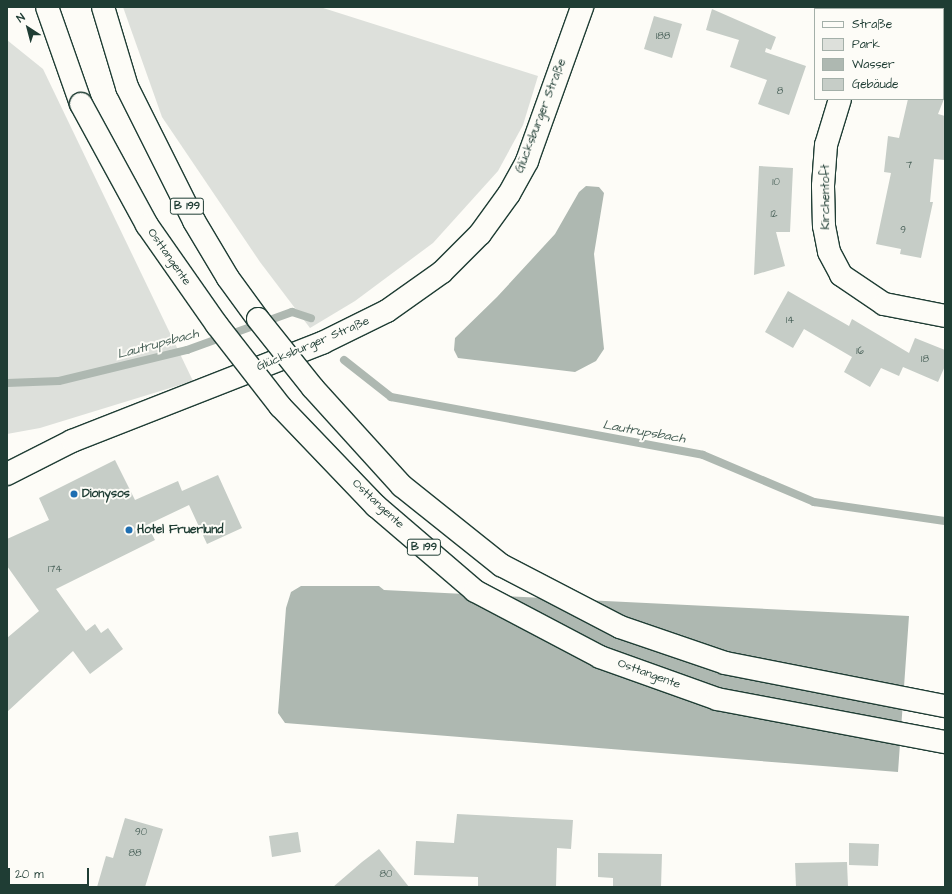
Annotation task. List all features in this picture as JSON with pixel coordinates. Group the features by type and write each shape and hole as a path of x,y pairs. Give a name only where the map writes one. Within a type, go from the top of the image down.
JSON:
{"main road":[{"name":"Osttangente","path":"47,7 81,104 147,225 216,325 280,406 376,506 475,591 600,657 717,699 945,742"},
{"name":"B 199","path":"103,7 127,87 194,221 228,278 258,319 314,388 402,486 501,565 620,627 725,663 945,706"},
{"name":"Glücksburger Straße","path":"7,474 72,441 322,343 387,312 442,272 480,234 509,194 527,160 582,7"},
{"name":"Kirchentoft","path":"840,100 826,145 823,186 824,226 829,252 841,275 884,304 945,316"}],"green space":[{"path":"123,7 320,7 538,76 523,125 498,171 433,243 355,301 310,328 260,262 162,117"},
{"name":"Lautrupsbach","path":"7,40 43,69 193,381 40,428 7,434"}],"water":[{"path":"586,186 599,187 604,193 594,254 604,349 596,361 575,372 458,358 454,350 455,338 497,297 555,234 579,192"},
{"path":"301,586 379,586 384,590 909,616 898,772 285,723 278,713 286,608 291,592"}],"building":[{"path":"712,9 776,37 771,50 766,48 765,52 806,66 789,115 758,104 767,80 730,67 739,40 706,30"},
{"path":"654,16 682,24 672,58 644,49"},
{"path":"908,100 944,100 938,114 945,116 945,160 934,159 930,202 933,202 921,258 900,254 901,249 876,244 891,173 884,172 888,136 899,138"},
{"path":"759,166 793,168 790,232 776,232 785,266 754,275"},
{"path":"788,291 849,326 852,319 909,353 915,338 945,350 945,366 938,382 903,367 899,376 881,368 870,387 844,372 852,357 804,329 793,348 765,332"},
{"path":"115,460 135,500 178,481 182,491 218,475 242,528 207,544 189,505 147,525 155,540 56,589 86,631 95,624 101,633 108,628 123,649 90,674 73,651 7,712 7,638 39,611 7,566 7,539 49,520 39,498"},
{"path":"457,814 573,820 571,849 557,848 556,887 478,887 478,877 414,875 416,841 454,843"},
{"path":"125,818 163,829 145,887 97,887 106,856 113,858"},
{"path":"298,832 301,852 272,857 269,836"},
{"path":"849,843 879,844 878,866 849,865"},
{"path":"379,849 409,887 333,887 362,862"},
{"path":"598,853 662,854 661,887 613,887 613,878 598,877"},
{"path":"847,862 848,887 796,887 795,863"}],"waterway":[{"name":"Lautrupsbach","path":"7,383 59,381 187,350 292,312 311,318"},
{"name":"Lautrupsbach","path":"344,360 391,397 703,455 814,502 945,521"}],"place":[{"name":"Dionysos","path":"74,494"},
{"name":"Hotel Fruerlund","path":"129,530"}]}
